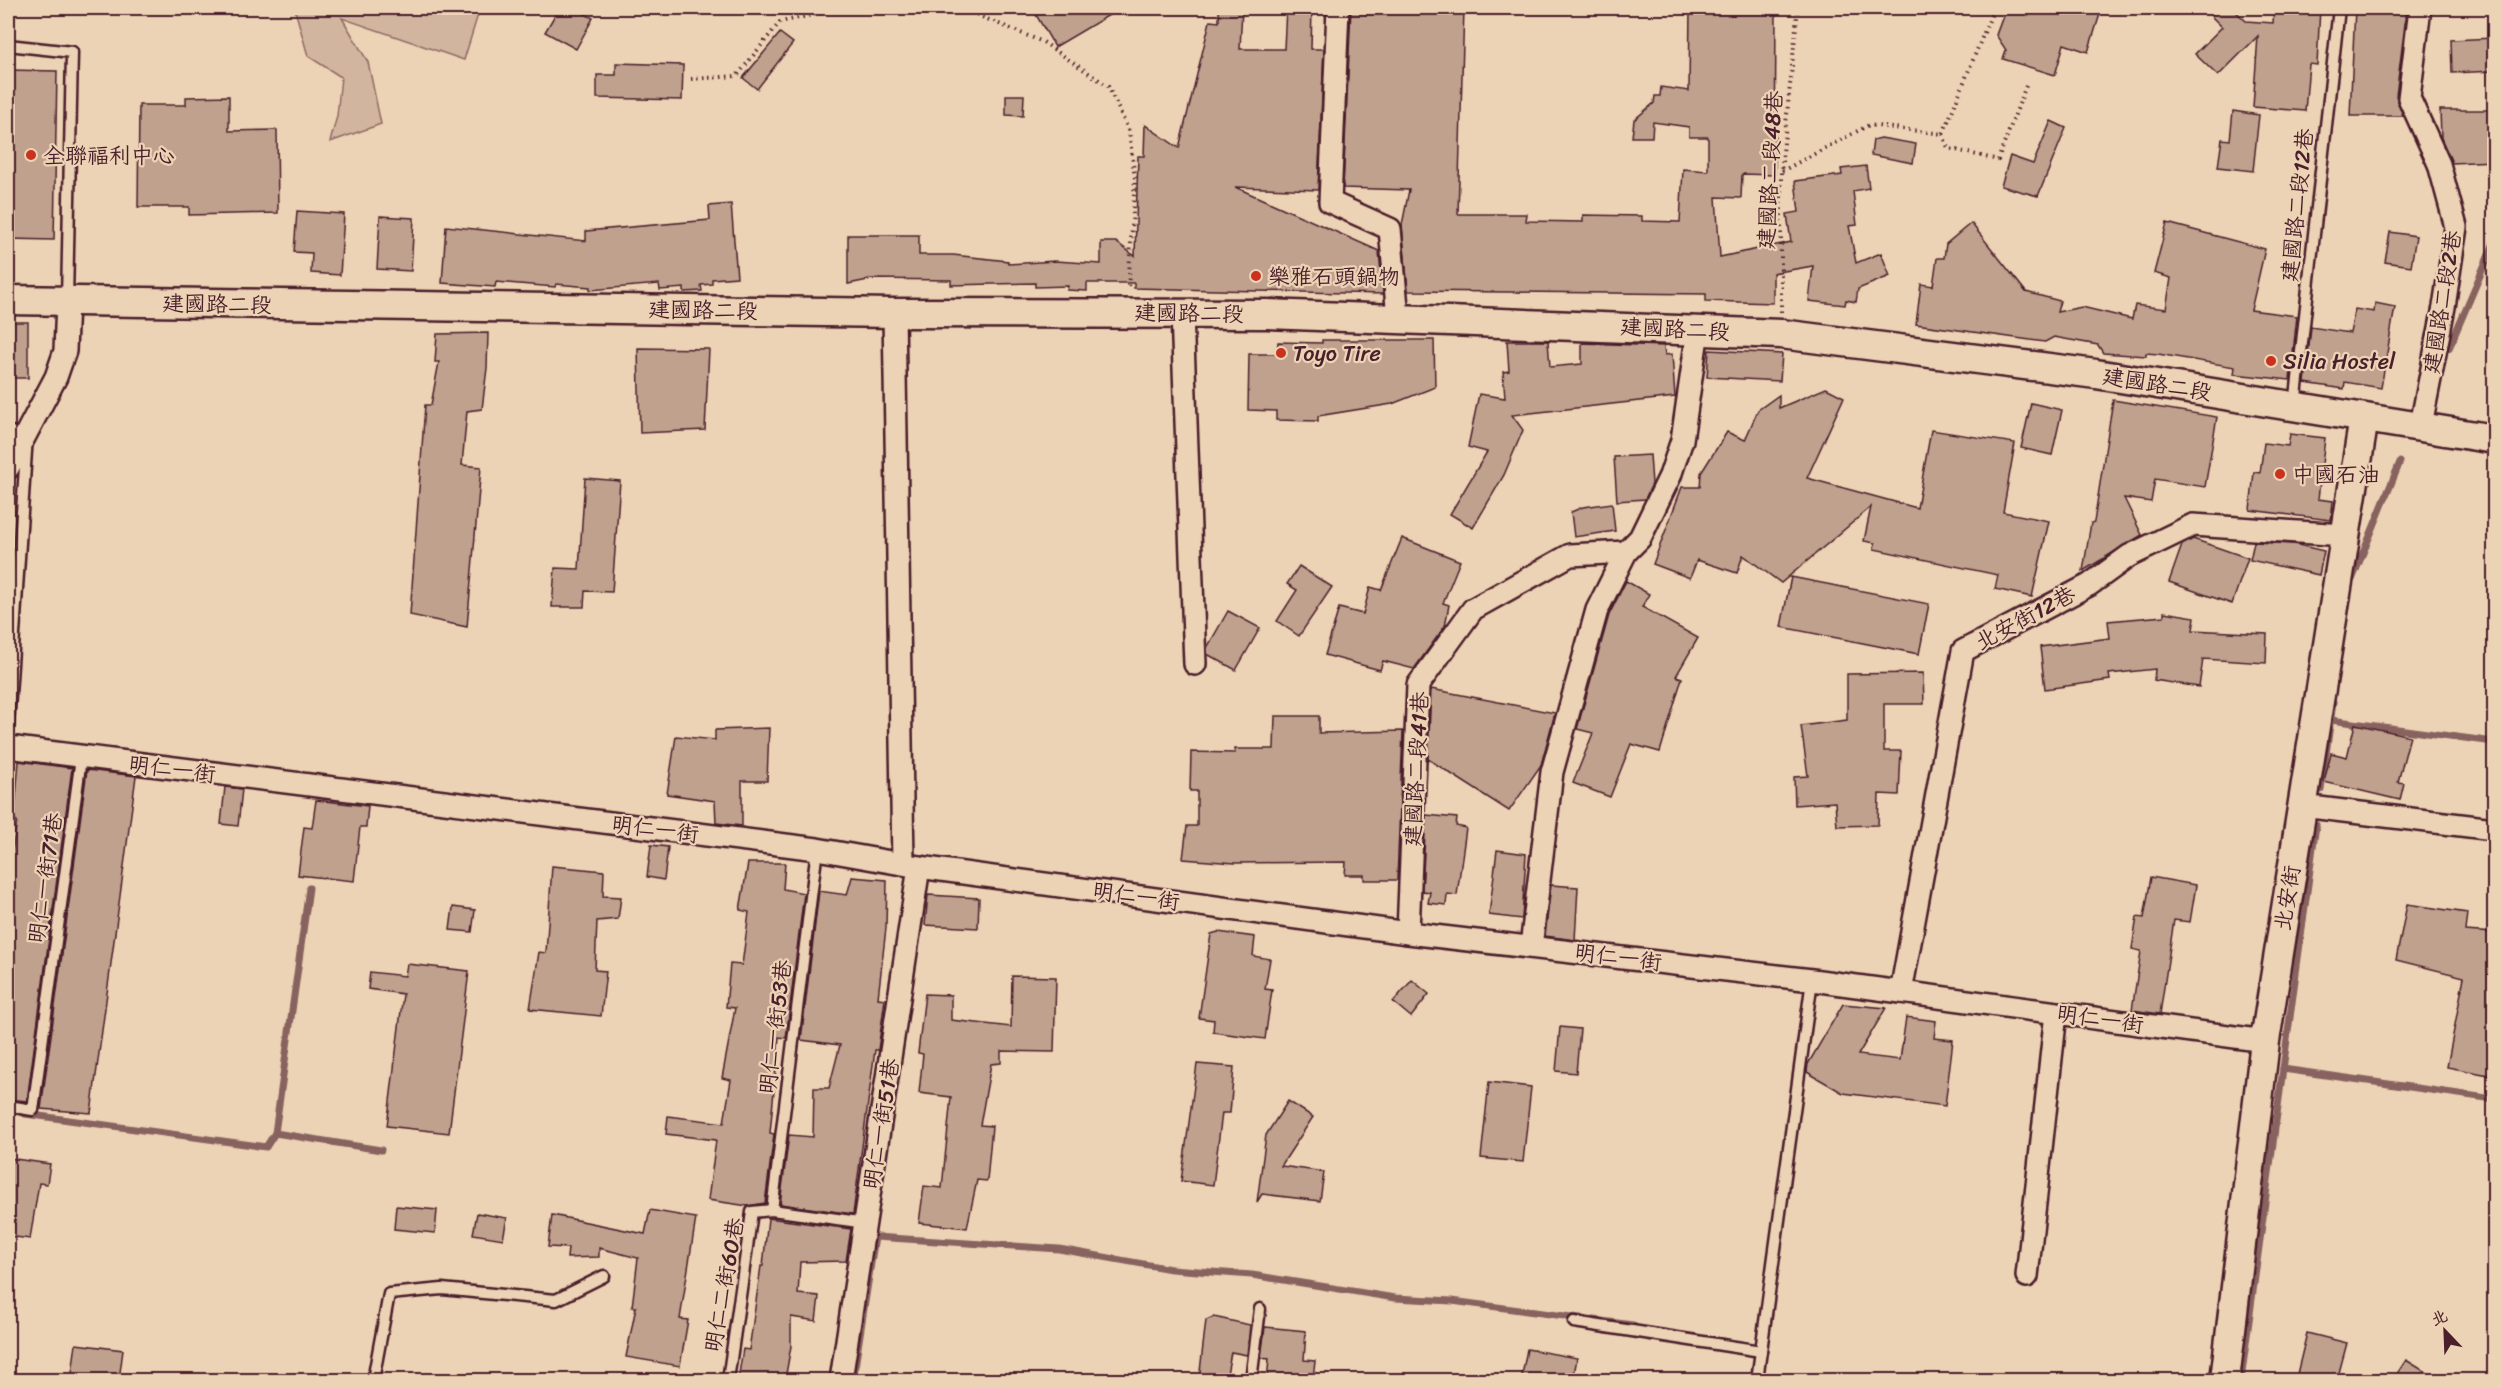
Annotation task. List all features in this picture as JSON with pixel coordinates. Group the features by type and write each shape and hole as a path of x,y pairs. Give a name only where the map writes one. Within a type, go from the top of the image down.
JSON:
{"street":[{"path":"1338,8 1330,202 1390,229 1398,318"},
{"name":"建國路二段2巷","path":"2415,425 2444,307 2456,227 2439,164 2409,98 2420,8"},
{"name":"建國路二段","path":"8,300 894,313 1126,312 1398,318 1781,334 2096,374 2494,439"},
{"path":"8,468 17,434 56,377 65,351 67,302"},
{"name":"明仁一街51巷","path":"840,1380 866,1223 911,865 894,313"},
{"path":"1182,314 1195,664"},
{"path":"1532,947 1552,772 1597,610 1626,552 1640,538 1670,476 1682,440 1698,330"},
{"name":"北安街","path":"2225,1380 2265,1041 2364,417"},
{"name":"北安街12巷","path":"1900,992 1963,651 2089,585 2129,556 2193,525 2345,535"},
{"name":"建國路二段41巷","path":"1408,933 1418,685 1473,609 1570,555 1626,552"},
{"name":"明仁一街","path":"8,747 817,849 911,865 1408,933 1812,980 2265,1041"},
{"path":"2302,806 2494,829"},
{"path":"2027,1276 2056,1013"}],"lane":[{"name":"建國路二段12巷","path":"2295,406 2339,8"},
{"path":"8,45 72,52 67,302"},
{"path":"8,726 17,434"},
{"name":"明仁一街71巷","path":"8,1106 33,1110 81,758"},
{"name":"明仁一街53巷","path":"772,1210 817,849"},
{"path":"1757,1380 1812,980"},
{"path":"772,1210 866,1223"},
{"name":"明仁二街60巷","path":"728,1380 752,1212 772,1210"},
{"path":"373,1380 389,1294 442,1289 556,1300 604,1276"},
{"path":"1251,1380 1260,1309"},
{"path":"1575,1322 1761,1351"}],"path":[{"path":"691,80 737,76 780,22 845,8"},
{"path":"959,8 1043,42 1108,86 1129,131 1135,179 1126,312"},
{"name":"建國路二段48巷","path":"1781,334 1781,172 1798,8"},
{"path":"1994,8 1942,134 1948,148 1998,160 2027,83"},
{"path":"1781,172 1869,125 1942,134"}],"shaded area":[{"path":"285,8 480,8 464,60 342,18 368,62 381,124 330,142 337,116 341,77 308,56 295,10"}],"building":[{"path":"559,8 574,8 593,18 576,49 545,32"},
{"path":"1032,8 1121,8 1055,47"},
{"path":"1219,8 1242,8 1240,49 1284,49 1286,8 1312,8 1311,49 1324,49 1318,190 1235,187 1379,251 1383,294 1134,288 1134,283 1087,283 1087,291 1067,290 1068,286 1035,287 1035,283 951,285 951,280 873,279 848,284 848,235 919,235 919,255 953,255 1008,261 1008,264 1055,261 1101,264 1101,242 1116,242 1135,256 1138,156 1144,156 1145,125 1179,148 1210,21 1219,22"},
{"path":"1351,8 1464,8 1458,214 1527,214 1526,221 1583,222 1583,215 1642,216 1642,221 1680,222 1683,169 1708,171 1708,137 1689,137 1689,127 1653,122 1652,137 1632,137 1634,120 1654,103 1655,96 1660,96 1661,87 1689,91 1690,8 1776,8 1775,175 1742,174 1741,198 1716,197 1720,257 1791,242 1787,214 1799,212 1795,181 1842,175 1841,169 1866,166 1869,188 1853,191 1857,225 1849,226 1856,263 1881,253 1890,276 1858,289 1856,302 1846,300 1845,305 1809,301 1813,266 1773,273 1773,303 1706,301 1706,294 1408,291 1402,225 1409,190 1343,188"},
{"path":"2006,8 2091,8 2101,11 2088,52 2064,44 2055,75 2003,59 2006,50 1996,35"},
{"path":"2219,8 2232,8 2246,21 2273,23 2274,8 2320,8 2317,65 2309,64 2305,111 2253,107 2258,36 2218,76 2195,54 2222,27 2211,16"},
{"path":"2355,8 2407,8 2396,96 2403,116 2350,116"},
{"path":"780,33 793,43 757,89 743,78"},
{"path":"2494,38 2494,71 2452,73 2451,40"},
{"path":"616,63 683,65 682,100 597,98 597,75 616,75"},
{"name":"全聯福利中心","path":"8,70 57,71 54,240 8,239"},
{"path":"1006,95 1024,95 1023,116 1006,115"},
{"path":"229,96 229,131 277,130 278,213 189,215 189,207 138,207 139,105 186,105 186,97"},
{"path":"2440,110 2494,110 2494,161 2452,163 2441,138"},
{"path":"2233,111 2259,115 2253,171 2218,167 2222,139 2230,140"},
{"path":"2051,121 2066,128 2038,196 2001,186 2010,156 2033,164"},
{"path":"1881,138 1916,144 1913,163 1871,155 1873,140"},
{"path":"731,204 737,277 712,279 712,284 701,285 702,291 684,292 684,288 660,290 659,284 590,290 590,287 556,284 555,287 496,282 495,287 442,283 446,226 586,241 586,231 710,220 709,206"},
{"path":"297,211 344,214 340,275 311,273 312,253 294,252"},
{"path":"380,216 414,218 411,271 377,269"},
{"path":"1971,223 2026,292 2060,301 2057,312 2082,307 2132,319 2135,305 2166,309 2171,278 2154,273 2167,223 2265,249 2251,310 2297,316 2290,380 2234,374 2235,367 2158,354 2146,353 2146,356 2103,353 2098,345 2054,337 2045,342 1916,324 1921,284 1933,286 1937,258 1944,258 1946,244"},
{"path":"2390,232 2416,236 2411,266 2385,262"},
{"path":"2375,303 2395,307 2381,388 2345,382 2344,389 2305,383 2311,327 2350,333 2355,309 2374,312"},
{"path":"8,322 28,322 28,378 8,378"},
{"path":"488,333 482,409 467,411 462,465 481,467 467,627 410,615 425,405 431,405 439,362 435,362 437,334"},
{"path":"1322,340 1434,340 1435,387 1392,404 1318,416 1318,421 1276,420 1276,411 1248,410 1249,354 1277,354 1278,342 1322,343"},
{"path":"1507,341 1548,341 1550,367 1582,364 1582,343 1664,346 1665,355 1672,354 1675,397 1512,415 1523,430 1504,475 1473,528 1450,514 1487,452 1468,447 1479,394 1505,398 1503,372 1509,371"},
{"path":"638,348 709,349 705,430 640,433"},
{"path":"1709,350 1782,354 1780,381 1707,377"},
{"path":"1826,388 1844,397 1807,478 1917,508 1931,430 2015,443 2003,512 2049,521 2032,597 1995,589 1998,575 1874,549 1875,543 1864,541 1871,507 1781,583 1743,555 1737,573 1697,560 1690,578 1653,564 1682,487 1700,487 1701,473 1727,432 1745,440 1758,410 1779,395 1779,408"},
{"path":"2113,400 2217,417 2205,487 2155,479 2151,502 2124,498 2142,535 2083,571 2091,523 2094,522"},
{"path":"2031,403 2062,410 2052,455 2021,448"},
{"path":"2290,434 2325,438 2318,499 2333,501 2331,520 2250,510 2254,472 2260,473 2264,443 2288,446"},
{"path":"1650,455 1652,484 1645,499 1617,501 1614,457"},
{"path":"585,478 620,481 612,592 585,591 584,607 552,607 555,568 579,569"},
{"path":"1612,503 1615,531 1574,537 1571,512 1583,507"},
{"path":"1402,538 1460,561 1443,603 1449,605 1445,626 1414,669 1383,661 1380,670 1325,655 1339,608 1363,614 1370,587 1381,590"},
{"path":"2193,539 2248,558 2232,604 2169,582 2182,545"},
{"path":"2254,542 2294,544 2324,551 2319,575 2250,560"},
{"path":"1299,566 1332,587 1299,636 1277,621 1297,590 1287,584"},
{"path":"1791,577 1929,604 1919,654 1781,627"},
{"path":"1626,581 1649,594 1642,607 1698,638 1676,676 1682,678 1660,752 1631,744 1610,797 1573,783 1593,733 1577,729 1609,615"},
{"path":"1228,611 1260,628 1236,670 1207,654 1207,648"},
{"path":"2164,612 2195,617 2193,630 2267,634 2266,663 2203,659 2199,687 2154,680 2155,669 2109,674 2110,680 2045,689 2040,647 2110,638 2108,621 2164,616"},
{"path":"1923,673 1924,704 1884,704 1884,751 1901,751 1899,795 1879,794 1878,825 1837,826 1835,802 1795,805 1794,777 1808,776 1801,726 1847,720 1847,674"},
{"path":"1431,689 1555,713 1541,765 1509,811 1428,759"},
{"path":"1275,716 1319,716 1319,733 1403,731 1397,880 1364,880 1364,875 1345,875 1346,862 1235,863 1183,859 1187,826 1197,826 1197,791 1190,791 1191,752 1235,753 1235,749 1274,749"},
{"path":"2355,724 2410,736 2398,782 2404,783 2400,800 2324,782 2331,753 2347,757"},
{"path":"769,728 767,781 742,781 742,826 716,823 715,801 667,794 676,736 715,740 715,730"},
{"path":"19,761 72,768 27,1101 8,1099 8,876 17,821 14,820"},
{"path":"87,770 136,776 91,1113 41,1109"},
{"path":"225,787 242,789 238,826 221,824"},
{"path":"316,800 368,806 366,827 360,827 354,881 298,875 304,827 312,828"},
{"path":"1426,815 1457,818 1456,826 1466,828 1457,895 1447,894 1446,905 1428,903 1430,892 1422,891"},
{"path":"651,845 668,847 664,880 647,877"},
{"path":"1497,850 1526,854 1522,919 1489,915"},
{"path":"748,863 785,863 783,889 804,893 786,1038 779,1037 770,1133 774,1134 765,1203 748,1206 708,1200 716,1140 666,1134 668,1116 724,1123 731,1080 722,1078 735,1008 726,1007 730,964 742,965 749,912 740,910"},
{"path":"552,866 604,871 603,896 621,897 618,919 597,921 595,970 606,971 601,1016 530,1009 539,952 546,953"},
{"path":"852,877 887,880 886,928 878,998 885,999 878,1050 875,1050 853,1214 780,1204 789,1135 813,1137 814,1088 829,1088 840,1045 801,1040 819,891 847,895"},
{"path":"2151,877 2196,885 2190,922 2174,920 2160,1014 2132,1010 2141,951 2132,949 2137,917 2144,918"},
{"path":"1551,885 1578,887 1575,940 1545,936"},
{"path":"928,895 979,898 978,928 925,925"},
{"path":"2407,904 2467,913 2465,931 2494,933 2494,1076 2447,1067 2464,977 2396,960"},
{"path":"453,907 475,910 472,932 450,930"},
{"path":"1218,932 1255,937 1253,956 1270,959 1265,989 1272,990 1265,1039 1213,1032 1214,1020 1199,1018 1211,934"},
{"path":"407,964 469,971 449,1133 387,1126 403,994 368,989 370,972 405,976"},
{"path":"1012,976 1056,977 1054,1052 1001,1051 1001,1063 991,1064 980,1125 992,1126 987,1181 977,1180 967,1228 919,1223 924,1186 942,1188 951,1097 919,1093 923,1054 918,1053 925,994 951,995 951,1020 1011,1027"},
{"path":"1412,980 1429,994 1411,1017 1393,1002"},
{"path":"1843,1004 1886,1008 1858,1055 1900,1060 1906,1017 1936,1021 1934,1038 1953,1040 1945,1106 1843,1093 1807,1072 1808,1064"},
{"path":"1560,1027 1580,1029 1576,1073 1556,1071"},
{"path":"1197,1064 1234,1067 1230,1113 1222,1113 1213,1185 1181,1181"},
{"path":"1489,1082 1531,1087 1523,1162 1481,1158"},
{"path":"1288,1101 1313,1117 1281,1166 1324,1172 1320,1201 1262,1194 1257,1202 1266,1135"},
{"path":"8,1158 50,1164 47,1184 39,1183 30,1239 8,1236"},
{"path":"396,1206 437,1210 435,1233 394,1229"},
{"path":"650,1210 696,1218 680,1319 688,1320 680,1366 626,1357 636,1307 632,1307 638,1258 599,1248 599,1257 567,1258 568,1248 548,1247 552,1215 645,1234"},
{"path":"477,1213 507,1218 503,1239 473,1234"},
{"path":"768,1218 851,1229 846,1261 800,1262 798,1294 819,1296 816,1321 791,1317 791,1346 785,1380 738,1380 743,1349 749,1350 761,1266 763,1266"},
{"path":"1214,1317 1250,1325 1247,1355 1231,1352 1226,1380 1199,1380 1206,1320"},
{"path":"1265,1327 1306,1331 1304,1360 1315,1361 1313,1380 1267,1380 1269,1359 1261,1358"},
{"path":"2307,1333 2347,1343 2337,1380 2296,1378"},
{"path":"76,1344 123,1350 119,1380 71,1380"},
{"path":"1527,1349 1577,1358 1573,1380 1521,1380"},
{"path":"2406,1360 2439,1380 2393,1380"}],"waterway":[{"path":"2449,348 2494,243"},
{"path":"2352,580 2400,462"},
{"path":"2321,790 2333,703"},
{"path":"2331,720 2494,742"},
{"path":"2241,1380 2316,825"},
{"path":"275,1133 309,888"},
{"path":"2283,1069 2494,1099"},
{"path":"25,1114 266,1147 275,1133 381,1150"},
{"path":"853,1380 875,1237 1059,1249 1171,1269 1252,1275 1395,1298 1452,1301 1580,1318"},
{"path":"1594,1320 1633,1325"}],"place":[{"name":"全聯福利中心","path":"31,155"},
{"name":"樂雅石頭鍋物","path":"1256,276"},
{"name":"Toyo Tire","path":"1281,353"},
{"name":"Silia Hostel","path":"2271,361"},
{"name":"中國石油","path":"2280,474"}]}
